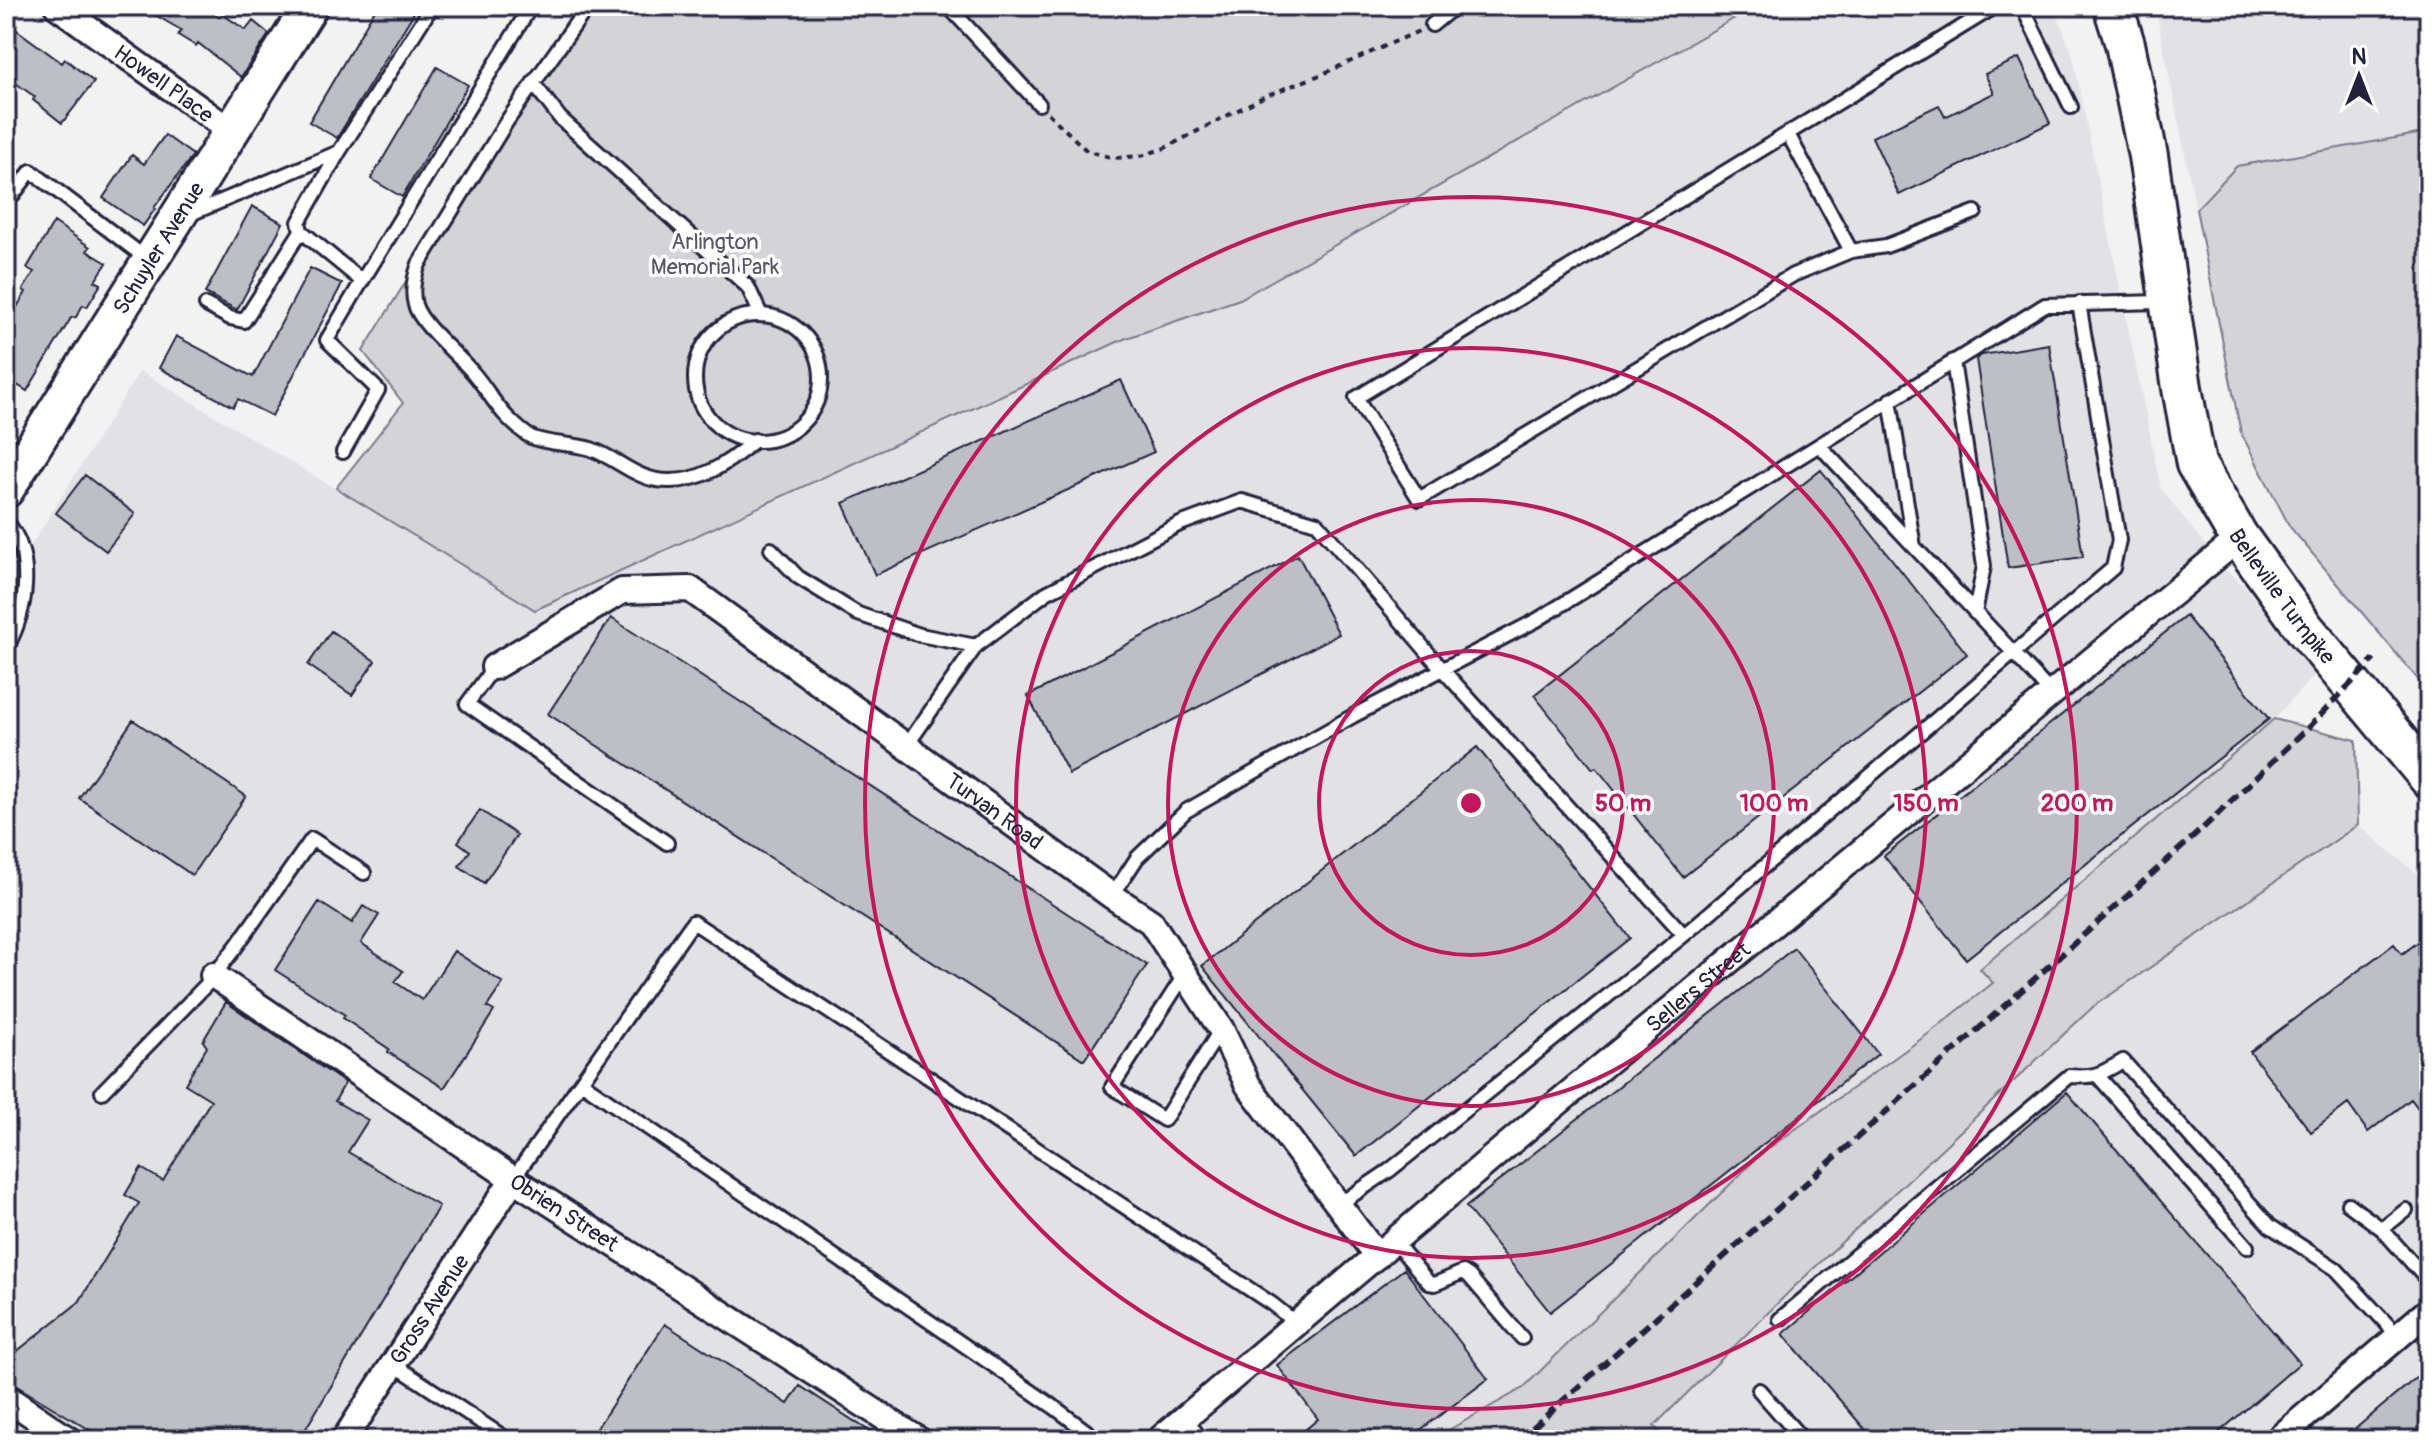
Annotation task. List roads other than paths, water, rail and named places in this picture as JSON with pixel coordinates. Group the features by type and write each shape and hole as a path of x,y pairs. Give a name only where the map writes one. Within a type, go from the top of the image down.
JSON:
{"main road":[{"name":"Schuyler Avenue","path":"6,490 310,6"},
{"name":"Belleville Turnpike","path":"2092,6 2109,59 2144,237 2182,388"},
{"name":"Belleville Turnpike","path":"2113,6 2125,44 2148,156 2196,464 2238,536 2305,629 2429,778"}],"street":[{"name":"Howell Place","path":"57,6 232,132"},
{"name":"Sellers Street","path":"1159,1440 2237,540 2238,536"},
{"name":"Turvan Road","path":"494,667 622,591 690,589 1151,922 1221,1029 1248,1085 1338,1205 1386,1248"},
{"name":"Obrien Street","path":"213,975 513,1179 919,1440"},
{"name":"Gross Avenue","path":"344,1440 513,1179"},
{"path":"2277,1440 2429,1310"},
{"path":"9,1406 69,1440"}],"lane":[{"path":"362,281 301,231 299,222 339,152 432,6"},
{"path":"343,452 378,390 327,340 531,6"},
{"path":"588,6 507,121 419,264 413,287 415,304 421,317 473,373 506,416 531,437 588,448 612,458 635,473 658,480 688,479 711,472 733,459 755,440"},
{"path":"948,6 1039,104"},
{"path":"1432,25 1455,6"},
{"path":"1975,212 1886,246 1851,251 1793,275 1419,499 1356,398 1996,6"},
{"path":"2022,6 2071,107"},
{"path":"533,83 560,118 748,287 761,315"},
{"path":"1788,134 1851,251"},
{"path":"175,221 339,152"},
{"path":"6,204 31,171 150,261"},
{"path":"206,305 230,318 244,321 301,231"},
{"path":"1112,896 1137,858 1186,811 1353,716 1537,620 2045,305 2160,302"},
{"path":"1338,1205 1390,1170 1684,935 2113,568 2119,540 2079,303"},
{"path":"761,315 775,317 795,326 810,342 820,362 821,384 815,405 803,423 784,436 765,441 746,440 727,433 712,421 701,405 695,386 696,367 702,348 714,333 732,320 761,315"},
{"path":"1953,361 1984,566 1975,613"},
{"path":"1890,400 1915,548"},
{"path":"1819,445 2052,694"},
{"path":"907,745 976,646 1046,593 1180,524 1242,501 1317,523 1442,669 1684,935"},
{"path":"6,521 17,533 27,579 16,631 6,649"},
{"path":"771,549 798,577 858,614 920,635 976,646"},
{"path":"494,667 467,704 667,843"},
{"path":"102,1092 208,983 312,839 364,873"},
{"path":"513,1179 693,922 1259,1295 1297,1324"},
{"path":"1185,974 1112,1087 1164,1120 1221,1029"},
{"path":"1780,1319 2069,1076 2098,1076 2123,1061 2270,1226 2336,1269 2398,1336"},
{"path":"2098,1076 2247,1247"},
{"path":"581,1082 1098,1440"},
{"path":"2348,1204 2382,1229 2429,1282"},
{"path":"2382,1229 2406,1210"},
{"path":"1386,1248 1429,1283 1435,1284 1463,1272 1522,1338"},
{"path":"393,1364 508,1440"},
{"path":"1759,1390 1803,1440"},
{"path":"1186,1418 1201,1440"}],"railway":[{"path":"1519,1440 2201,830 2316,720 2374,659"}],"park label":[{"name":"Arlington Memorial Park","path":"715,254"}]}
